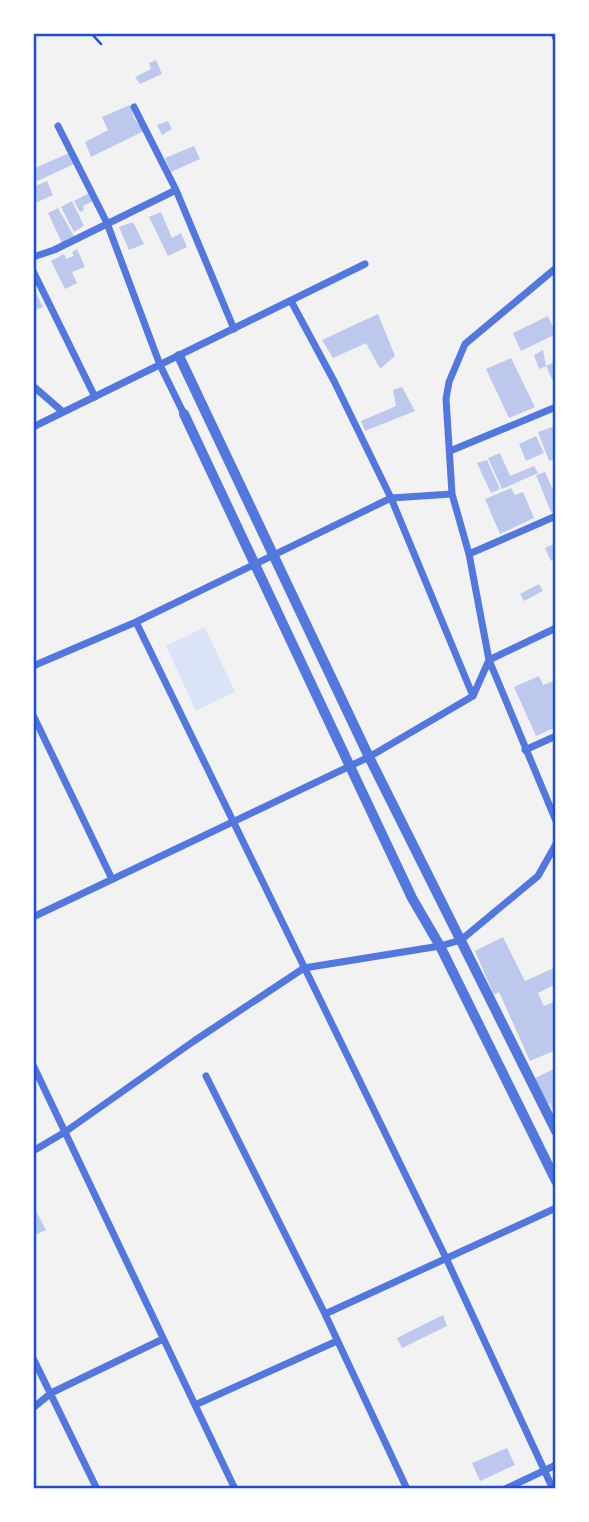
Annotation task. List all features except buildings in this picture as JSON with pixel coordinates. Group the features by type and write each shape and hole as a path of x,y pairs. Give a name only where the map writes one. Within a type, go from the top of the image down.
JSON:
{"street":[{"path":"554,33 556,39"},
{"path":"134,107 176,190 234,329"},
{"path":"58,126 107,223 160,365 412,898 440,946 556,1181"},
{"path":"33,257 54,250 176,190"},
{"path":"33,427 365,264"},
{"path":"556,268 465,344 449,382 446,399 453,494 469,554 489,660 556,821"},
{"path":"33,271 95,397"},
{"path":"291,302 334,381 391,498 473,696"},
{"path":"179,356 369,757 556,1131"},
{"path":"33,386 63,412"},
{"path":"450,451 556,407"},
{"path":"33,666 136,622 391,498 453,494"},
{"path":"469,554 556,516"},
{"path":"136,622 446,1258 553,1489"},
{"path":"33,917 369,757 473,696 489,660 556,628"},
{"path":"33,715 112,879"},
{"path":"525,750 556,736"},
{"path":"33,1151 65,1132 304,968 440,946 461,940 538,876 556,844"},
{"path":"33,1065 235,1489"},
{"path":"206,1076 407,1489"},
{"path":"324,1314 556,1208"},
{"path":"33,1408 51,1393 163,1339"},
{"path":"195,1405 337,1341"},
{"path":"33,1358 97,1489"},
{"path":"505,1489 556,1465"}],"path":[{"path":"91,33 101,44"}],"shaded area":[{"path":"205,627 235,692 196,711 166,646"}]}
